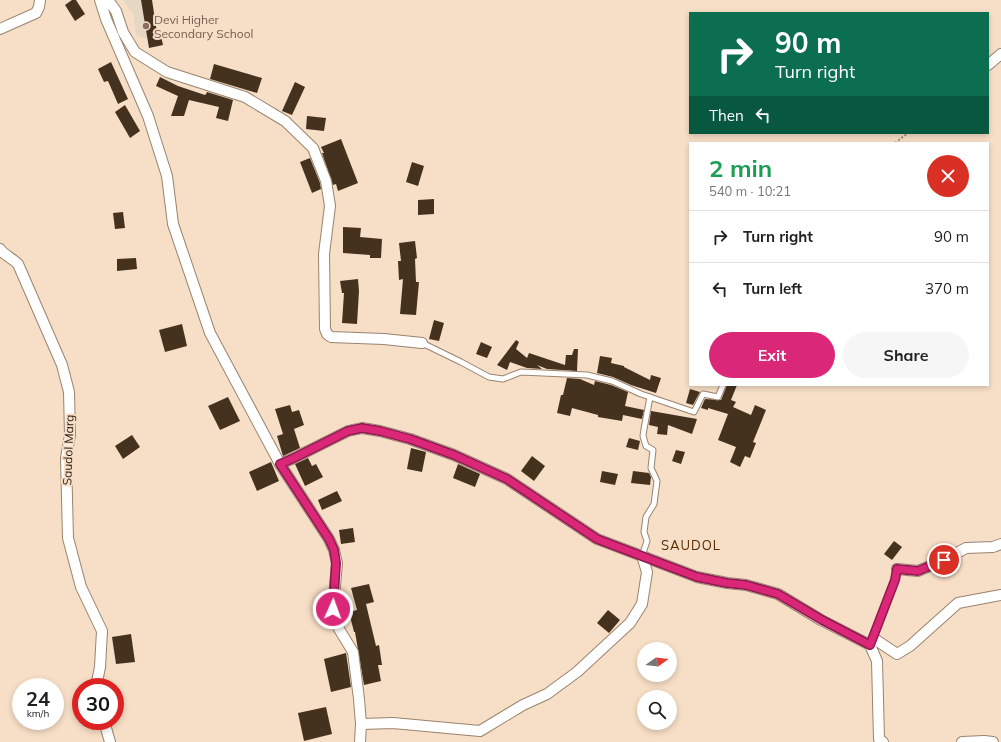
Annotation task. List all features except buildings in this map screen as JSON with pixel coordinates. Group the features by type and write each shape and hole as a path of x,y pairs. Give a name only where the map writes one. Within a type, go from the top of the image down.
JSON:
{"street":[{"path":"0,29 36,14 40,7 40,0"},
{"path":"100,0 106,19 148,116 167,176 173,224 210,333 280,464 329,539 334,550 336,563 333,609 339,628 353,652 361,724 360,742"},
{"path":"108,0 116,11 123,32 135,52 167,72 245,97 285,121 314,148 326,181 330,206 324,254 327,334 331,337 384,339 422,344"},
{"path":"989,64 1000,58"},
{"name":"Saudol Marg","path":"0,249 5,255 12,257 18,264 62,365 69,392 70,435 66,458 68,538 81,587 102,632 98,678"},
{"path":"280,464 348,431 362,428 380,431 410,439 454,455 507,479 597,539 697,577 746,585 778,594 822,620 870,645 877,661 879,739 883,742"},
{"path":"897,569 918,571 944,560 966,548 993,547 1001,544"},
{"path":"361,724 393,723 480,731 523,705 547,694 577,672 630,623 642,604 647,572 642,556"},
{"path":"870,645 876,640 896,654 910,646 958,603 1001,595"},
{"path":"107,730 110,742"},
{"path":"962,742 993,742"}],"lane":[{"path":"422,344 489,377 503,379 521,372 587,375 612,380 650,397 694,412 703,394 718,397 723,386"},
{"path":"642,556 647,541 644,532 646,517 654,504 657,481 651,468 652,450 646,446 643,436 650,397"},
{"path":"870,645 895,580 897,569"}],"path":[{"path":"896,142 907,134"}],"shaded area":[{"name":"Devi Higher Secondary School","path":"123,0 152,0 158,37 146,38 136,36 134,16"}],"place":[{"name":"Devi Higher Secondary School","path":"146,26"}],"district":[{"name":"SAUDOL","path":"691,545"}],"route":[{"path":"333,609 336,563 334,550 329,539 280,464 348,431 362,428 410,439 454,455 507,479 597,539 697,577 746,585 778,594 808,613 870,645 895,580 897,569 918,571 944,560"}]}
